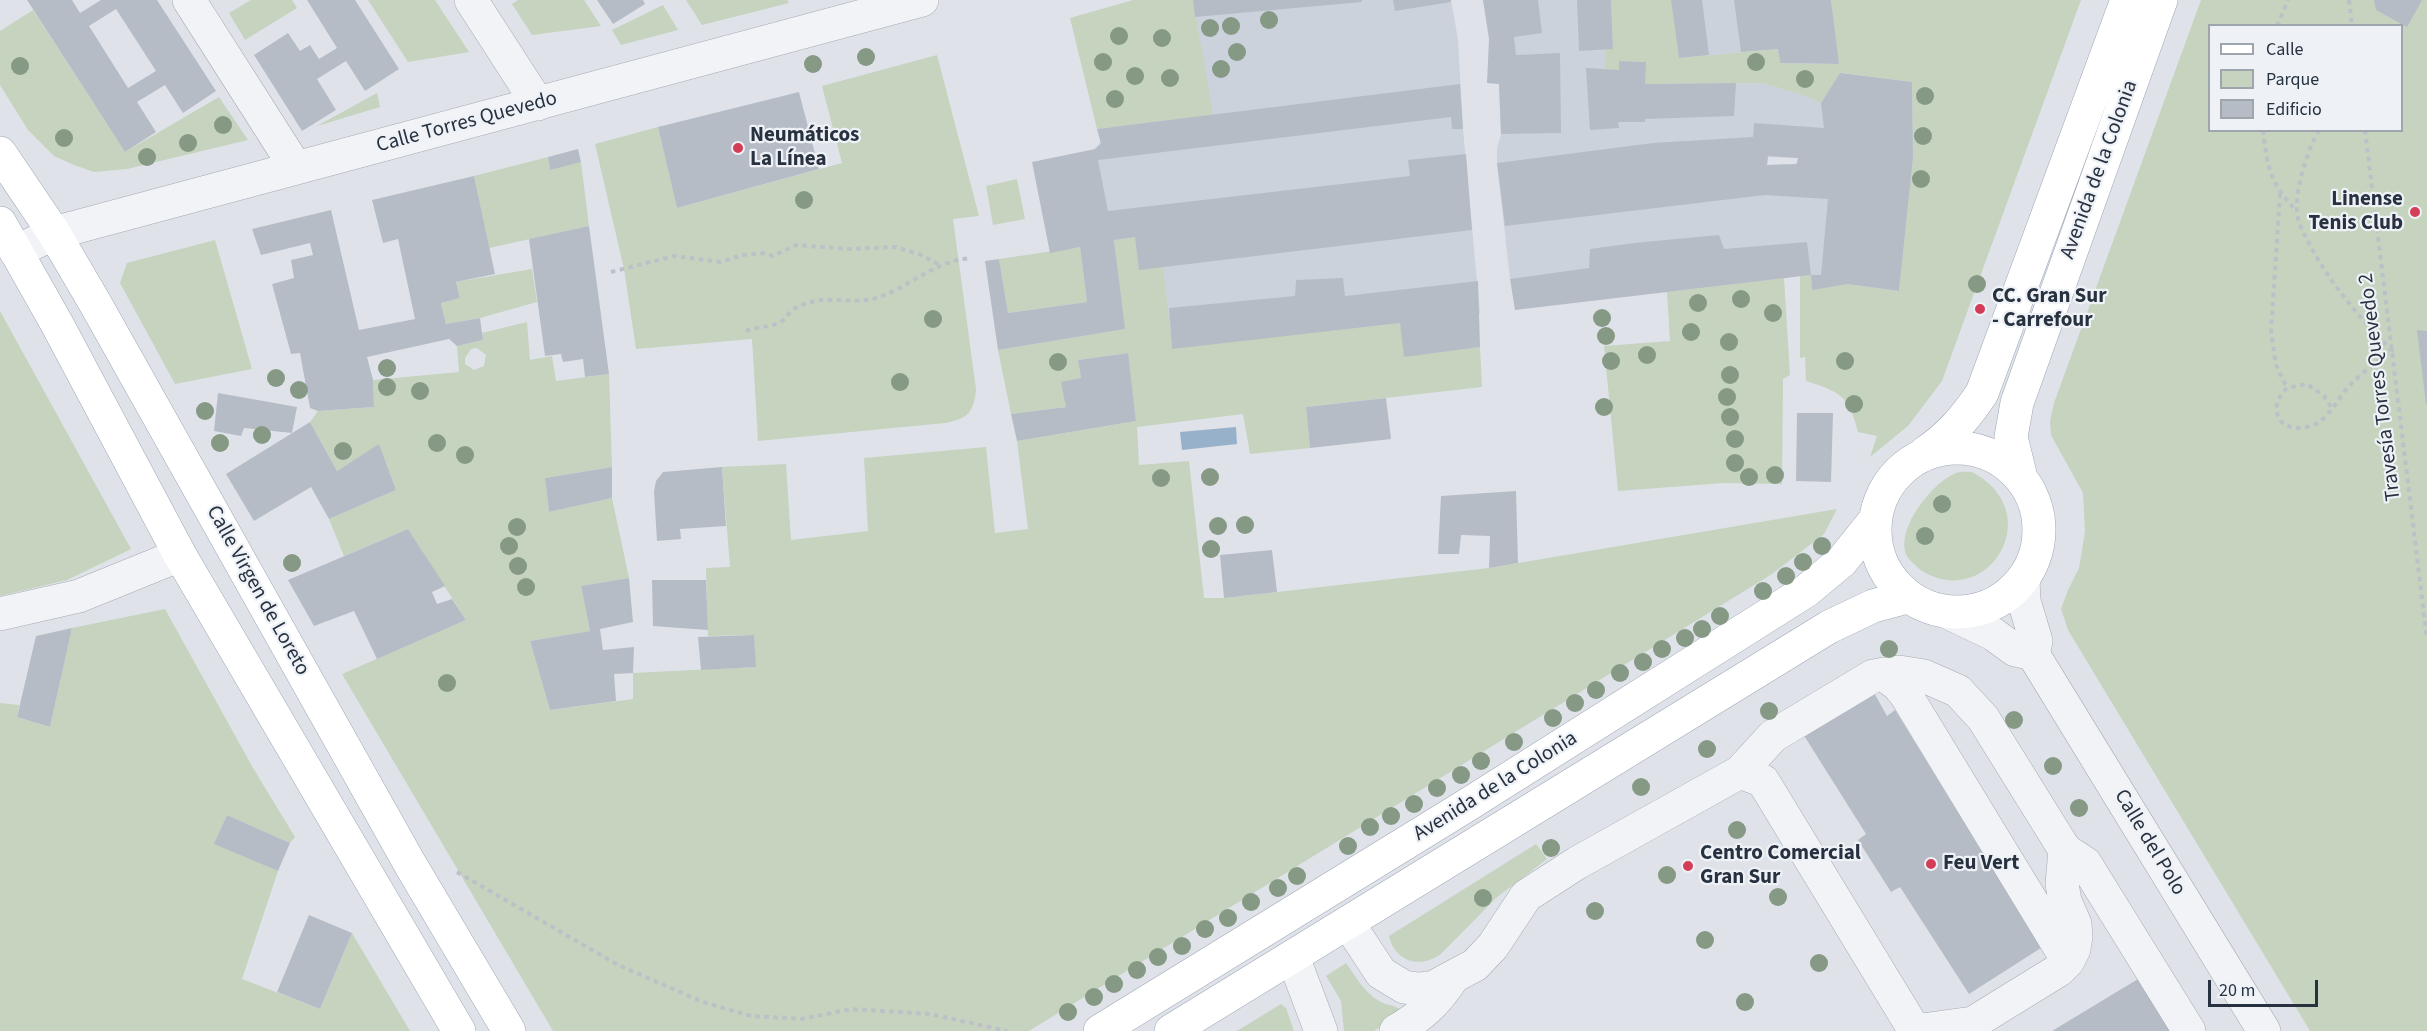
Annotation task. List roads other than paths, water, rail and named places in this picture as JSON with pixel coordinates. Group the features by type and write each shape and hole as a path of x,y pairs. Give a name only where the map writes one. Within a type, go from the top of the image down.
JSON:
{"main road":[{"name":"Avenida de la Colonia","path":"1923,454 1947,437 1960,424 1982,393 2127,0"},
{"name":"Avenida de la Colonia","path":"2021,478 2011,437 2017,403 2161,0"},
{"name":"Calle Virgen de Loreto","path":"0,153 54,233 410,864 509,1031"},
{"path":"0,223 57,324 180,555 459,1031"},
{"path":"1965,447 1986,453 2005,463 2021,478 2032,496 2038,517 2036,549 2034,560 2024,579 2008,594 1990,605 1969,611 1947,612 1927,607 1907,597 1892,582 1880,563 1874,542 1874,521 1882,497 1900,474 1923,454 1944,448 1965,447"},
{"name":"Avenida de la Colonia","path":"1100,1031 1464,807 1806,591 1842,561 1874,521"},
{"name":"Avenida de la Colonia","path":"1171,1031 1829,627 1873,606 1907,597"}],"street":[{"path":"189,0 296,168"},
{"path":"471,0 538,104"},
{"name":"Calle Torres Quevedo","path":"16,252 54,233 538,104 858,8 922,0"},
{"path":"0,614 79,596 180,555"},
{"name":"Calle del Polo","path":"2024,579 2024,601 2036,641 2033,654 2264,1031"},
{"path":"1947,612 1993,634 2015,650 2033,654"},
{"path":"1348,923 1381,973 1390,980 1404,987 1418,989 1432,988 1451,980 1475,965 1493,946 1526,896 1587,858 1740,772 1773,736 1850,688 1873,676 1899,672 1924,676 1958,691 1983,718 2065,850 2085,863 2189,1031"},
{"path":"1883,674 1898,685 1906,695 2068,961"},
{"path":"1740,772 1764,781 1915,1031 1973,1023 2059,970 2068,961 2074,949 2076,936 2075,924 2065,901 2062,884 2065,850"},
{"path":"1293,957 1322,1031"},
{"path":"1396,1031 1416,1019 1438,1001 1451,980"}],"water":[{"path":"1236,427 1237,444 1182,450 1180,432"}],"place":[{"name":"Neumáticos La Línea","path":"738,148"},
{"name":"Linense Tenis Club","path":"2415,212"},
{"name":"CC. Gran Sur - Carrefour","path":"1980,309"},
{"name":"Feu Vert","path":"1931,864"},
{"name":"Centro Comercial Gran Sur","path":"1688,866"}]}
